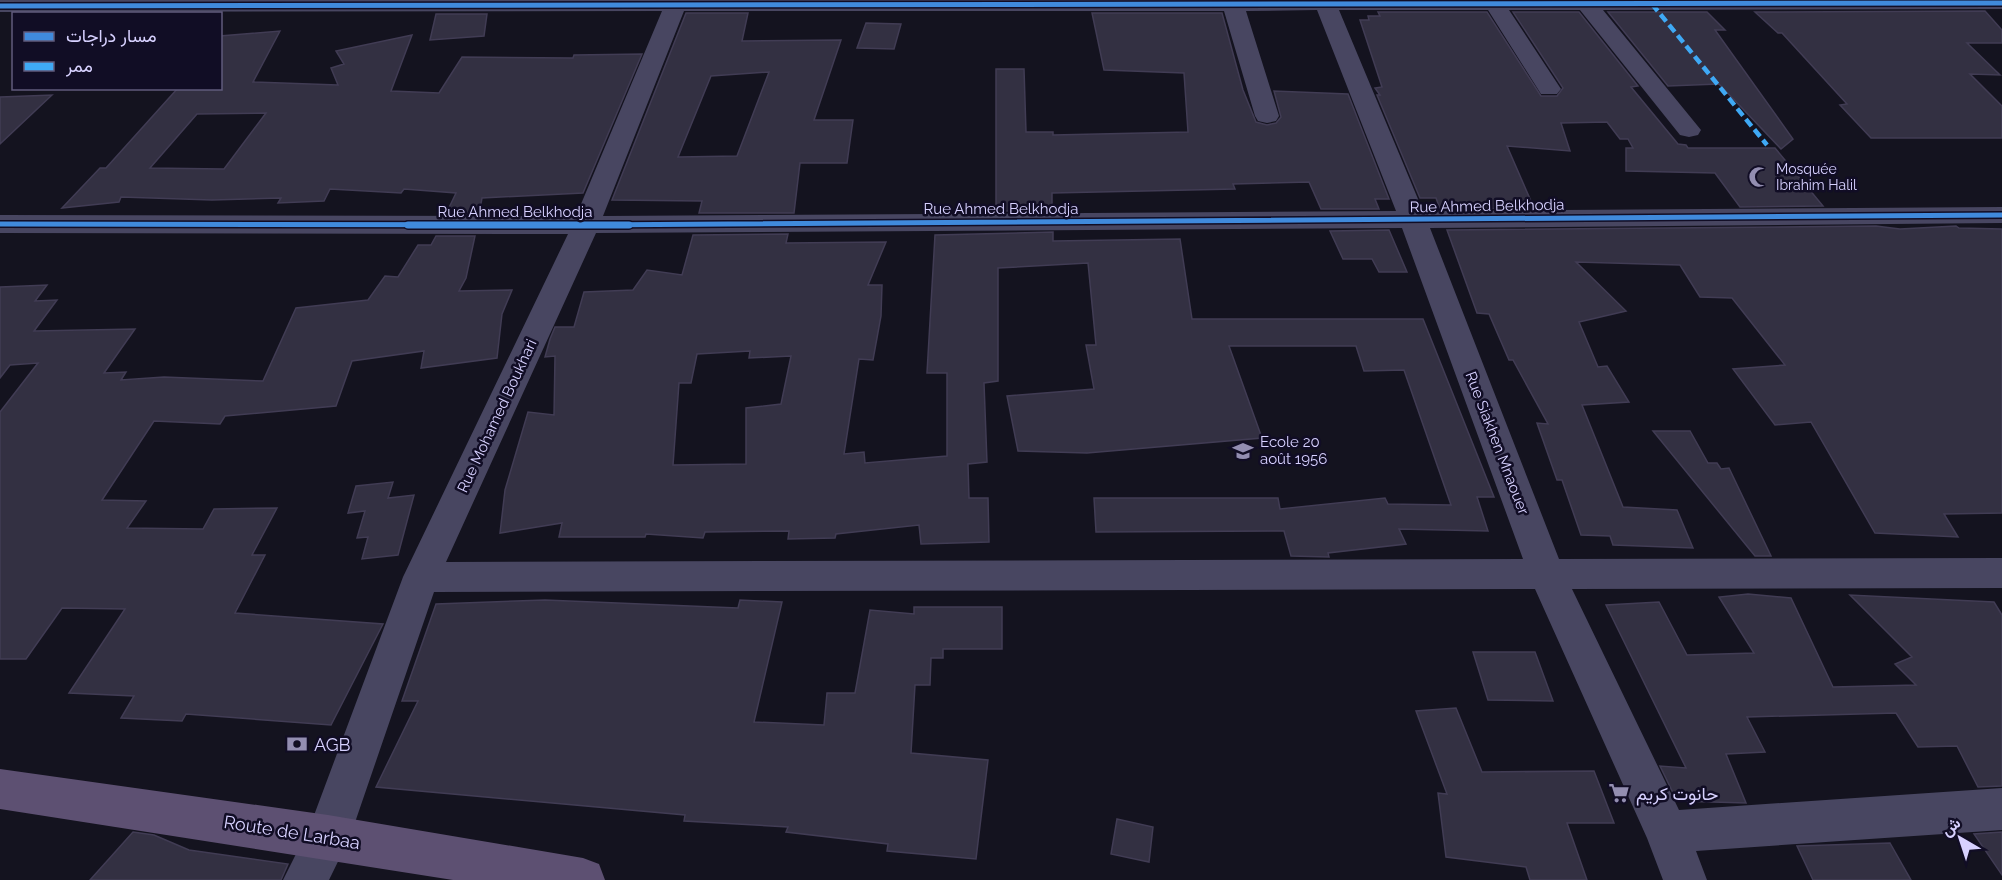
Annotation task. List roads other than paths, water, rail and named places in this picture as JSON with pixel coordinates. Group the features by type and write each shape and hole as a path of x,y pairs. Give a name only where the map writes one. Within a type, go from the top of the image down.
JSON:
{"main road":[{"name":"Route de Larbaa","path":"0,789 328,837 583,880"}],"street":[{"path":"8,7 677,2 2002,3"},
{"name":"Rue Mohamed Boukhari","path":"305,880 328,837 421,577 586,225 677,2"},
{"name":"Rue Siakhen Mnaouer","path":"1324,2 1413,220 1546,575 1667,832 1685,880"},
{"path":"1233,3 1267,116"},
{"path":"1495,4 1549,89"},
{"path":"1587,4 1689,130"},
{"name":"Rue Ahmed Belkhodja","path":"0,224 586,225 2002,215"},
{"path":"421,577 2002,573"},
{"path":"1667,832 2002,809"}],"place":[{"name":"Mosquée Ibrahim Halil","path":"1759,177"},
{"name":"Ecole 20 août 1956","path":"1243,451"},
{"name":"AGB","path":"297,744"},
{"name":"حانوت كريم","path":"1619,793"}]}
